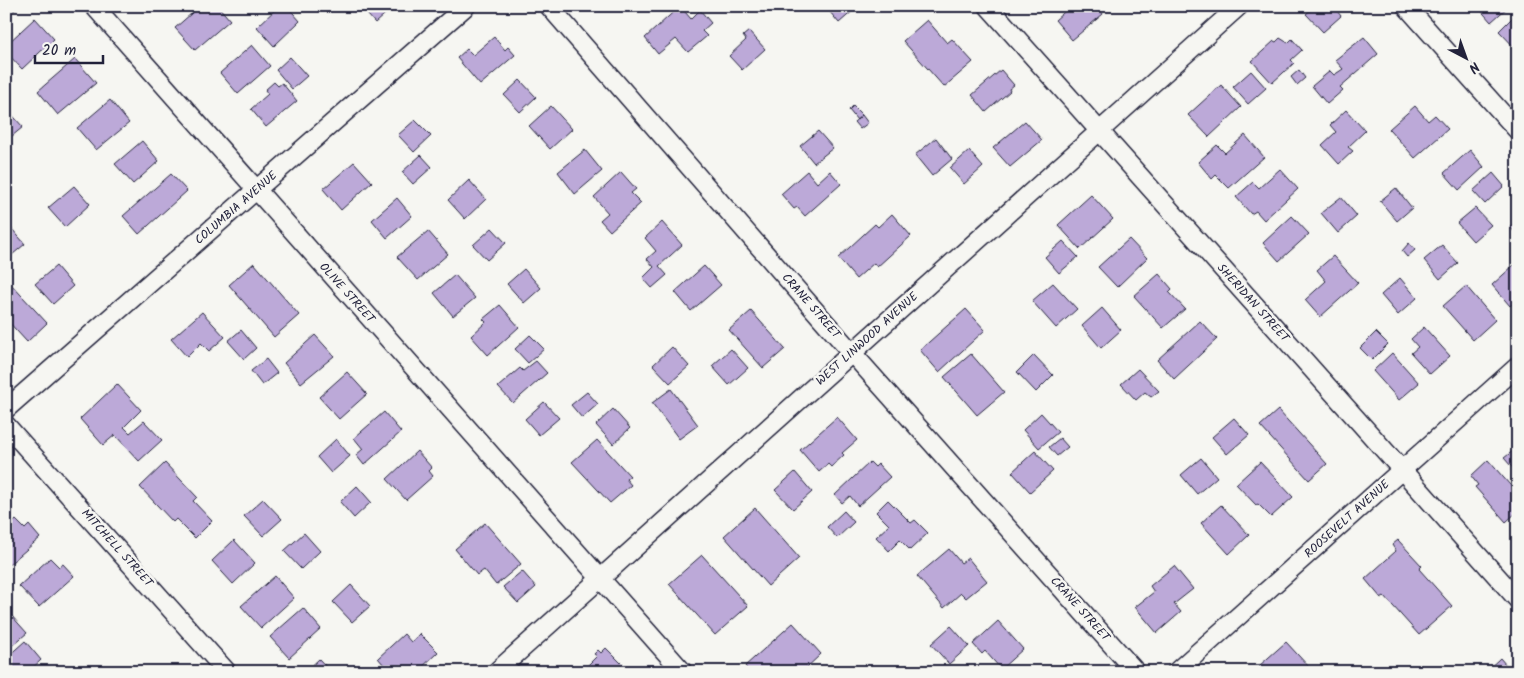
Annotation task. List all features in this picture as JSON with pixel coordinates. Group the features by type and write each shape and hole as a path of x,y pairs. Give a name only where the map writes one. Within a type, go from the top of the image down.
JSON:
{"street":[{"name":"OLIVE STREET","path":"94,6 683,672"},
{"name":"COLUMBIA AVENUE","path":"6,410 466,6"},
{"name":"CRANE STREET","path":"548,6 852,353 1136,672"},
{"name":"SHERIDAN STREET","path":"988,6 1518,600"},
{"name":"WEST LINWOOD AVENUE","path":"496,672 1239,6"},
{"path":"1406,6 1518,131"},
{"name":"ROOSEVELT AVENUE","path":"1176,672 1518,366"},
{"name":"MITCHELL STREET","path":"6,425 227,672"}],"building":[{"path":"6,6 19,6 6,17"},
{"path":"200,6 218,6 230,20 195,50 175,28"},
{"path":"279,6 287,6 300,21 274,46 257,27"},
{"path":"360,6 394,6 375,23"},
{"path":"680,6 691,19 700,10 711,23 702,31 707,36 688,52 676,39 658,54 645,38"},
{"path":"825,6 852,6 855,9 839,23"},
{"path":"1071,6 1097,6 1103,14 1072,40 1055,20"},
{"path":"1315,6 1333,6 1341,16 1323,32 1306,14"},
{"path":"1477,6 1509,6 1491,22"},
{"path":"1513,17 1518,21 1518,51 1499,31"},
{"path":"35,18 54,39 22,69 6,52 6,45"},
{"path":"927,20 947,43 952,39 973,62 944,87 903,41"},
{"path":"749,31 765,49 742,70 729,56 746,40 743,36"},
{"path":"494,37 505,50 508,47 515,55 480,85 457,58 467,49 473,55"},
{"path":"1364,37 1378,54 1340,87 1343,90 1327,104 1312,86 1330,71 1334,75 1343,69 1335,60"},
{"path":"1280,38 1288,43 1292,39 1302,50 1291,60 1294,63 1272,83 1252,61"},
{"path":"252,45 270,66 238,94 220,73"},
{"path":"290,57 307,76 292,89 276,70"},
{"path":"75,59 96,83 58,115 38,91"},
{"path":"1001,70 1014,85 1009,89 1010,91 986,112 972,95"},
{"path":"1299,70 1305,78 1297,85 1291,77"},
{"path":"1251,71 1266,88 1248,104 1233,87"},
{"path":"520,80 536,97 520,112 504,95"},
{"path":"274,82 278,86 282,83 297,101 266,127 251,109 268,94 265,90"},
{"path":"1221,85 1241,107 1209,137 1188,115"},
{"path":"110,100 129,123 96,150 77,128"},
{"path":"551,106 572,129 550,149 529,126"},
{"path":"853,106 862,115 857,120 849,110"},
{"path":"1415,106 1428,121 1435,115 1448,129 1415,158 1389,129"},
{"path":"6,108 23,127 6,141"},
{"path":"1346,110 1365,131 1348,147 1353,151 1339,164 1322,145 1336,132 1330,125"},
{"path":"862,115 868,123 860,129 854,122"},
{"path":"415,120 431,136 414,152 398,135"},
{"path":"1025,121 1042,140 1010,167 993,148"},
{"path":"818,131 833,148 814,163 800,146"},
{"path":"1245,135 1264,157 1229,188 1216,175 1212,179 1198,162 1217,145 1225,153"},
{"path":"936,138 952,159 932,176 915,155"},
{"path":"142,141 159,161 133,184 115,164"},
{"path":"585,150 602,171 575,194 558,172"},
{"path":"1470,150 1484,167 1459,190 1444,173"},
{"path":"969,151 983,167 964,184 950,168"},
{"path":"421,155 432,167 413,184 402,172"},
{"path":"354,162 372,182 341,210 323,189"},
{"path":"1280,169 1298,189 1264,220 1256,211 1251,214 1236,197 1253,182 1259,188"},
{"path":"807,171 817,183 830,171 841,184 805,216 797,207 794,209 781,194"},
{"path":"621,172 636,189 631,193 641,203 610,231 600,220 608,213 594,197"},
{"path":"1493,173 1504,186 1485,204 1473,191"},
{"path":"171,174 187,191 139,234 123,216"},
{"path":"469,180 486,199 465,219 448,200"},
{"path":"74,186 90,204 65,227 48,208"},
{"path":"1396,188 1412,208 1397,221 1380,201"},
{"path":"1091,195 1113,219 1080,249 1058,225"},
{"path":"1341,197 1357,216 1338,233 1321,213"},
{"path":"397,198 412,216 387,238 372,220"},
{"path":"1475,208 1491,225 1473,241 1457,223"},
{"path":"892,214 911,236 877,267 874,263 856,279 838,258 875,224 878,227"},
{"path":"1292,216 1309,234 1279,261 1263,243"},
{"path":"1518,220 1518,236 1510,227"},
{"path":"6,222 25,244 6,260"},
{"path":"662,222 682,245 659,266 667,275 652,288 643,278 654,267 647,259 656,251 645,238"},
{"path":"492,228 506,243 487,260 473,245"},
{"path":"428,231 448,254 418,280 397,257"},
{"path":"1129,239 1147,258 1117,287 1098,267"},
{"path":"1063,241 1078,257 1059,273 1045,257"},
{"path":"1409,243 1415,250 1407,257 1402,251"},
{"path":"1442,245 1458,263 1440,279 1424,260"},
{"path":"1333,256 1358,283 1320,317 1305,300 1326,281 1317,270"},
{"path":"254,263 299,315 274,337 229,285"},
{"path":"1514,265 1518,270 1518,299 1510,306 1492,285"},
{"path":"56,266 73,286 53,304 35,284"},
{"path":"704,266 721,285 691,311 675,292"},
{"path":"524,269 541,288 524,303 507,284"},
{"path":"1159,274 1172,289 1169,292 1185,309 1163,328 1134,296"},
{"path":"455,275 475,298 453,316 434,293"},
{"path":"1400,278 1417,298 1398,315 1381,295"},
{"path":"9,282 47,323 27,342 6,319 6,285"},
{"path":"1053,283 1077,309 1056,328 1032,301"},
{"path":"1466,286 1495,320 1473,340 1443,306"},
{"path":"500,305 519,327 488,355 471,336 486,322 483,319"},
{"path":"1102,308 1121,330 1101,348 1082,326"},
{"path":"966,309 985,330 939,372 920,350"},
{"path":"751,311 785,349 763,368 729,330"},
{"path":"202,312 225,337 209,351 201,343 187,357 171,339"},
{"path":"1200,321 1217,339 1174,379 1157,360"},
{"path":"1424,327 1450,356 1430,374 1411,353 1418,347 1411,339"},
{"path":"241,330 256,348 244,359 228,341"},
{"path":"1376,332 1388,344 1372,360 1360,348"},
{"path":"315,335 334,356 301,383 284,363"},
{"path":"530,335 544,349 528,363 515,349"},
{"path":"672,347 689,366 670,383 653,365"},
{"path":"731,349 748,368 729,385 712,366"},
{"path":"1392,353 1419,383 1399,400 1373,371"},
{"path":"971,354 1004,392 977,415 944,377"},
{"path":"1034,355 1053,375 1036,392 1017,372"},
{"path":"266,359 277,373 262,385 251,371"},
{"path":"536,361 547,373 513,403 498,387 520,368 523,371"},
{"path":"1138,369 1159,391 1151,397 1145,392 1136,400 1121,384"},
{"path":"347,372 367,394 339,419 319,397"},
{"path":"117,384 141,410 124,427 130,433 144,421 162,440 139,461 115,435 103,445 80,419"},
{"path":"671,389 698,425 679,439 652,403"},
{"path":"587,392 598,404 582,418 571,405"},
{"path":"544,402 559,418 539,435 525,419"},
{"path":"613,409 630,428 613,444 596,425"},
{"path":"1278,410 1327,464 1309,480 1260,426"},
{"path":"384,412 401,432 364,465 356,455 363,449 354,438"},
{"path":"1041,413 1058,432 1039,448 1023,430"},
{"path":"837,417 857,440 842,453 844,455 831,467 828,464 819,472 800,450"},
{"path":"1234,418 1249,435 1227,454 1212,437"},
{"path":"1060,438 1068,447 1057,456 1049,447"},
{"path":"336,439 350,456 331,473 317,457"},
{"path":"597,440 630,476 626,479 631,485 610,503 572,462"},
{"path":"1518,447 1518,474 1504,458"},
{"path":"417,451 432,468 429,471 433,476 406,500 387,479"},
{"path":"1035,451 1053,471 1030,492 1012,472"},
{"path":"1201,458 1217,477 1197,494 1181,475"},
{"path":"1488,460 1518,494 1518,511 1506,522 1475,487 1478,485 1471,476"},
{"path":"870,462 875,467 878,464 890,477 858,506 850,496 842,503 835,495"},
{"path":"1260,462 1293,497 1271,517 1258,504 1256,505 1236,484"},
{"path":"165,463 197,497 193,501 212,521 195,538 176,519 173,522 140,487"},
{"path":"795,472 812,492 793,509 775,490"},
{"path":"357,486 371,502 354,518 340,502"},
{"path":"263,499 282,519 263,536 244,516"},
{"path":"888,500 911,523 915,520 928,533 910,550 900,540 889,551 876,537 889,525 876,512"},
{"path":"1221,505 1249,535 1229,554 1201,523"},
{"path":"755,508 799,558 768,586 724,536"},
{"path":"844,511 854,522 837,538 827,527"},
{"path":"16,520 25,529 29,525 40,538 6,567 6,528"},
{"path":"485,523 521,564 496,585 484,570 477,575 455,549"},
{"path":"304,533 320,551 301,569 284,551"},
{"path":"234,540 255,563 233,584 212,561"},
{"path":"1398,540 1422,566 1419,569 1452,606 1419,635 1384,596 1381,598 1365,579 1396,551 1392,545"},
{"path":"949,549 961,563 968,558 987,581 966,598 961,593 944,608 917,576"},
{"path":"702,555 748,606 715,635 669,584"},
{"path":"50,558 59,567 63,564 74,576 39,607 19,586"},
{"path":"1174,566 1193,589 1174,604 1181,612 1157,633 1135,607 1154,592 1150,586"},
{"path":"522,571 536,587 518,603 503,587"},
{"path":"275,576 294,598 261,628 241,606"},
{"path":"351,585 370,606 352,622 333,602"},
{"path":"303,608 321,629 289,658 270,637"},
{"path":"10,614 27,633 8,649 6,647 6,618"},
{"path":"998,621 1023,649 1001,669 985,651 982,654 973,644"},
{"path":"793,623 821,654 802,672 750,672 745,666"},
{"path":"951,626 969,646 949,664 931,644"},
{"path":"404,634 411,642 420,634 438,652 417,672 376,672 384,665 378,658"},
{"path":"25,641 41,660 28,672 13,672 6,664 6,658"},
{"path":"1286,642 1309,667 1303,672 1265,672 1259,666"},
{"path":"606,648 623,665 620,668 624,672 590,672 591,670 587,666 597,656 594,654 598,650 601,653"},
{"path":"1500,658 1512,672 1485,672"},
{"path":"319,659 331,672 305,672"},
{"path":"40,667 45,672 34,672"},
{"path":"50,667 54,672 45,672"}]}
